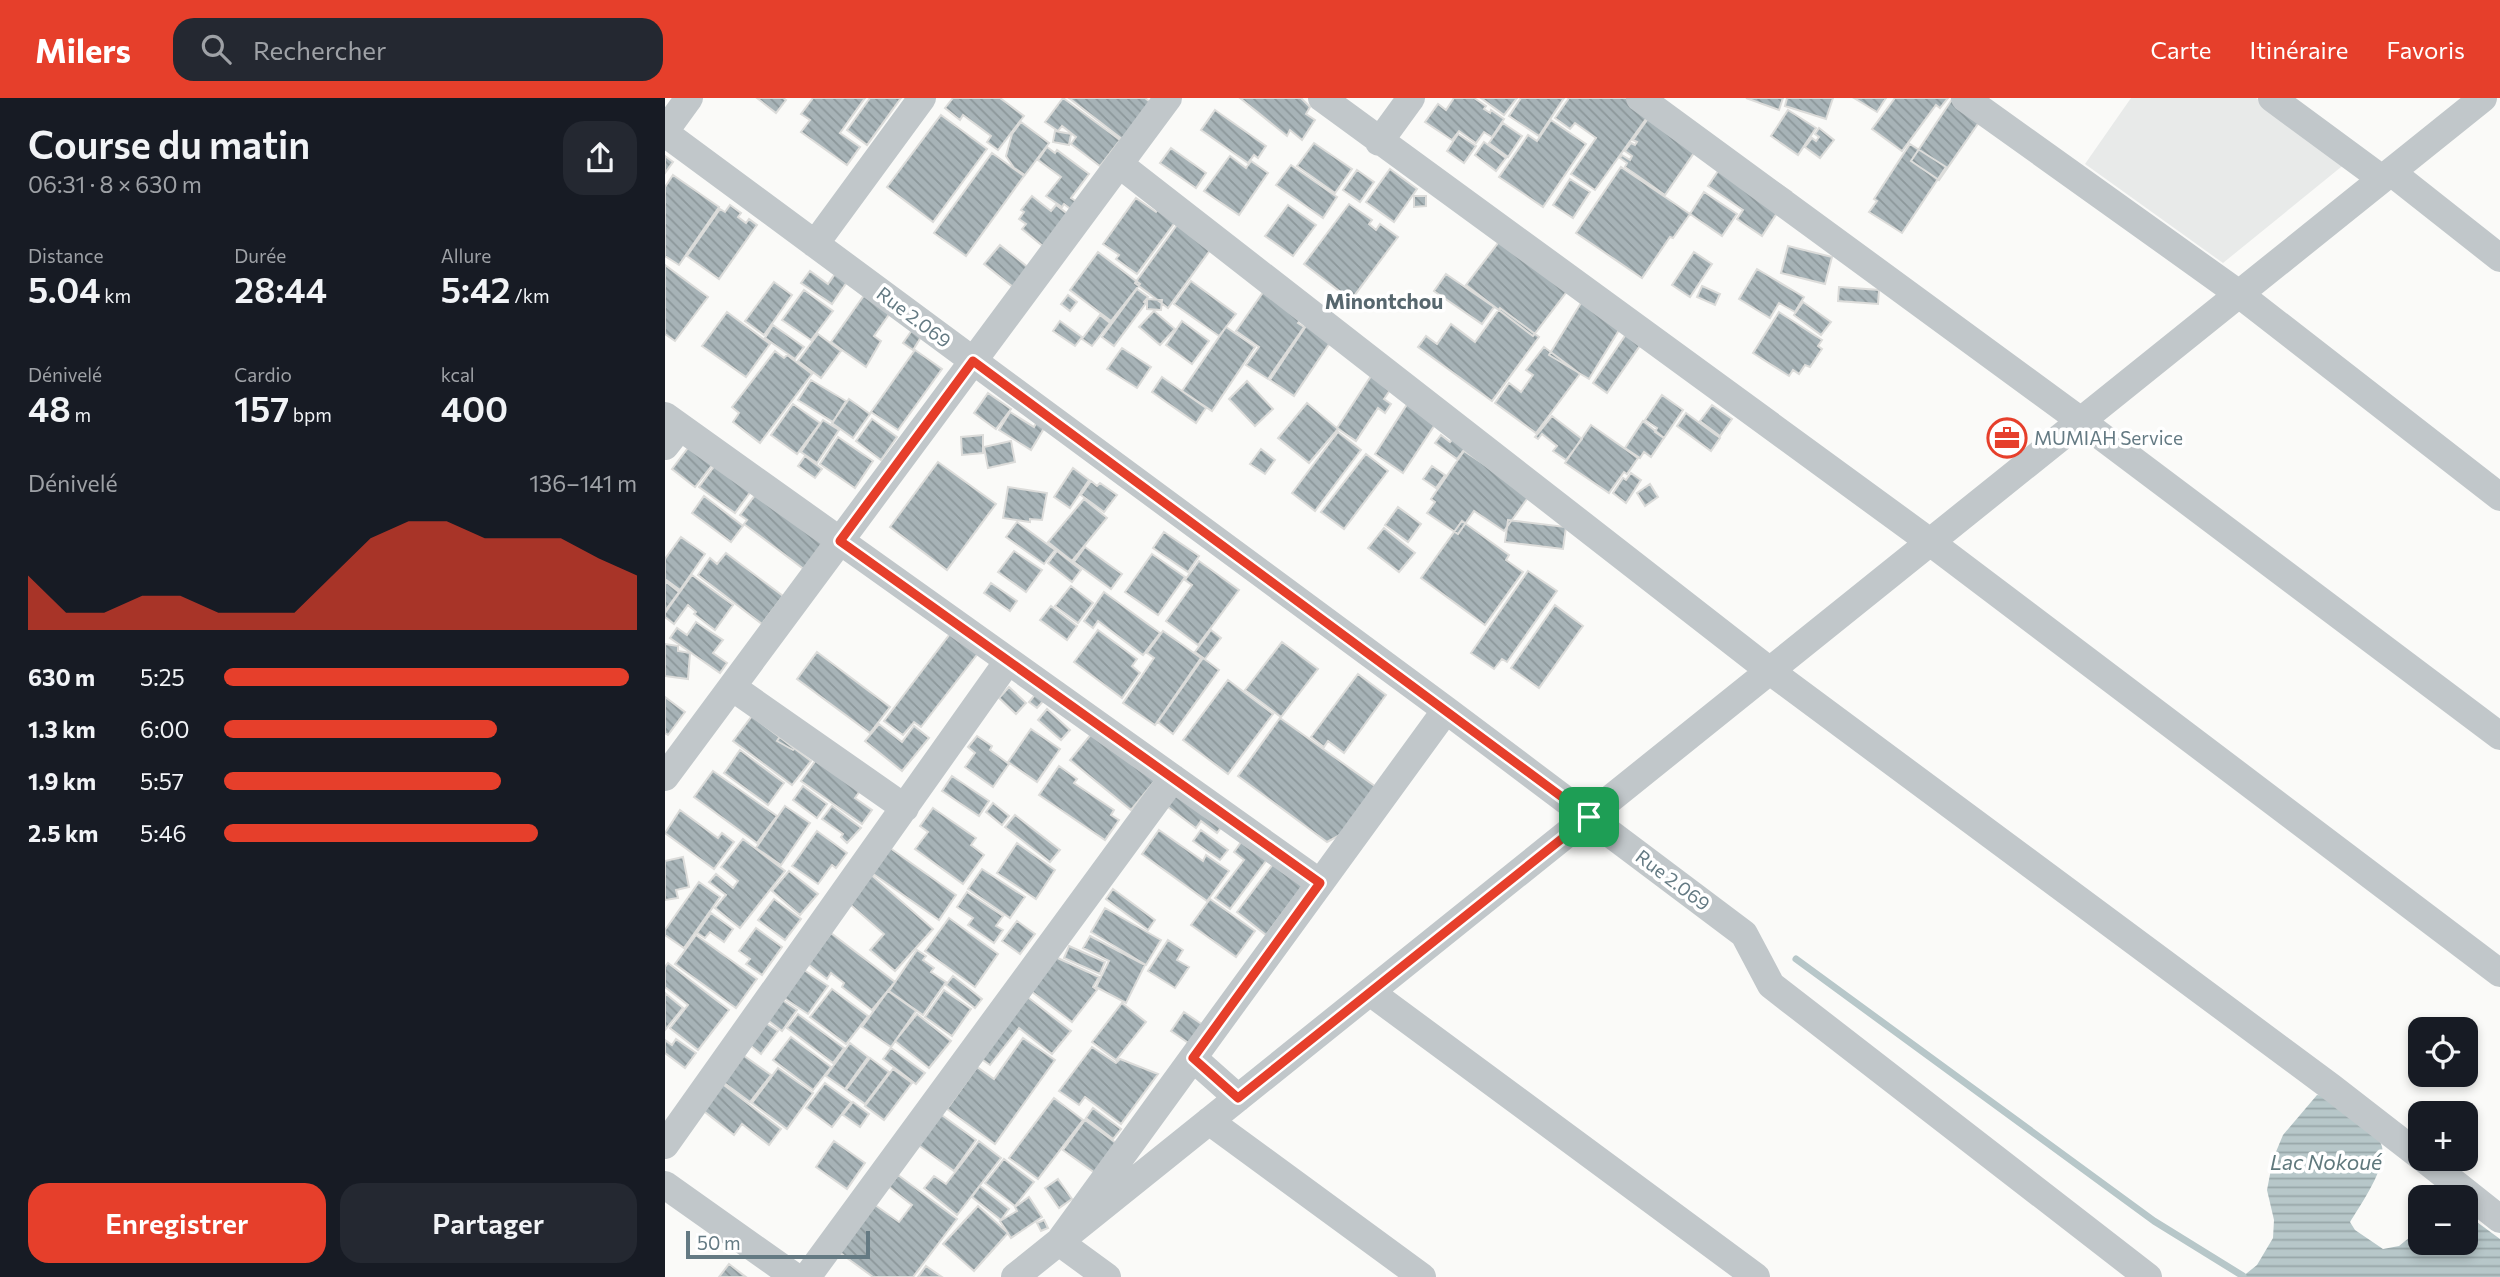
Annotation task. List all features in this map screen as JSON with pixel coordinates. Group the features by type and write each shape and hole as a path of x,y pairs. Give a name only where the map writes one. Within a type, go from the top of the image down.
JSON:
{"street":[{"path":"665,132 689,98"},
{"path":"815,244 922,98"},
{"path":"665,777 1168,98"},
{"path":"1322,98 1930,542 2500,973"},
{"path":"1379,142 1411,98"},
{"path":"1640,98 2081,421 2500,736"},
{"path":"1965,98 2239,294 2500,497"},
{"path":"2272,98 2500,258"},
{"path":"1016,1277 2483,98"},
{"name":"Rue 2.069","path":"665,132 1445,709 1744,934 1771,985 2148,1277"},
{"path":"1119,164 1770,671 2408,1146"},
{"path":"670,430 840,541 1320,883"},
{"path":"665,1145 1008,661"},
{"path":"732,687 905,808"},
{"path":"1059,1242 1445,709"},
{"path":"807,1277 1173,778"},
{"path":"1370,992 1756,1277"},
{"path":"1193,1058 1238,1098"},
{"path":"1209,1121 1422,1277"},
{"path":"2440,1171 2500,1219"},
{"path":"665,1185 795,1277"},
{"path":"1059,1242 1107,1277"}],"shaded area":[{"path":"2131,98 2256,98 2346,163 2223,263 2085,164"}],"water":[{"name":"Lac Nokoué","path":"2317,1095 2325,1096 2376,1138 2383,1150 2373,1183 2350,1222 2355,1230 2383,1249 2399,1246 2408,1239 2408,1255 2478,1255 2478,1223 2500,1239 2500,1277 2242,1277 2257,1265 2273,1238 2274,1220 2267,1190 2273,1159 2283,1135"}],"building":[{"path":"757,98 783,98 786,100 776,113"},
{"path":"813,98 865,98 840,133 860,147 847,165 801,132 810,120 801,114"},
{"path":"870,98 901,98 867,145 847,130"},
{"path":"953,98 1000,98 1024,116 998,150 987,142 991,136 963,115 960,120 945,108"},
{"path":"1063,98 1120,140 1100,166 1071,144 1076,137 1062,126 1058,131 1045,122"},
{"path":"1069,98 1145,98 1150,102 1122,139"},
{"path":"1240,98 1301,98 1310,107 1306,114 1315,120 1302,140 1290,130 1287,136"},
{"path":"1454,98 1474,98 1486,106 1484,109 1490,113 1491,110 1504,119 1492,137 1484,132 1476,143 1459,131 1452,140 1425,122 1438,104 1446,110"},
{"path":"1481,98 1517,98 1504,115"},
{"path":"1521,98 1564,98 1539,136 1509,116"},
{"path":"1569,98 1661,98 1595,190 1571,174 1596,138 1575,123 1570,129 1555,118"},
{"path":"1746,98 1783,98 1779,110"},
{"path":"1787,98 1833,98 1826,119 1785,106"},
{"path":"1854,98 1886,98 1877,112"},
{"path":"1895,98 1948,98 1940,108 1936,105 1902,151 1872,129"},
{"path":"1953,98 1982,118 1939,180 1911,161"},
{"path":"1215,110 1266,146 1258,158 1254,155 1248,163 1201,130"},
{"path":"1654,110 1705,137 1665,195 1625,167 1627,163 1620,158 1622,155 1630,160 1632,156 1625,151 1631,143 1635,145 1637,142 1633,140"},
{"path":"1788,110 1816,128 1798,155 1771,136"},
{"path":"941,115 987,149 933,222 887,187"},
{"path":"1551,120 1586,144 1543,207 1499,177 1528,135 1537,141"},
{"path":"1021,122 1049,143 1025,175 1014,168 1006,156 1012,134"},
{"path":"1503,123 1522,136 1508,157 1489,143"},
{"path":"1819,128 1834,140 1820,158 1805,147 1812,138 1816,141 1819,137 1815,134"},
{"path":"1055,131 1071,134 1069,145 1053,142"},
{"path":"1458,134 1476,146 1464,163 1447,151"},
{"path":"1484,142 1506,158 1496,171 1475,155"},
{"path":"1314,143 1352,169 1335,193 1297,166"},
{"path":"1910,144 1946,167 1902,233 1869,212 1877,201 1874,199"},
{"path":"1047,147 1055,153 1057,150 1089,174 1071,198 1079,203 1073,211 1046,196 1061,177 1038,160"},
{"path":"1171,148 1206,173 1196,188 1160,163"},
{"path":"1731,152 1791,192 1762,236 1737,219 1743,210 1708,186"},
{"path":"992,153 1024,176 966,256 934,233"},
{"path":"665,156 673,162 665,173"},
{"path":"1230,156 1246,168 1251,161 1268,173 1239,215 1204,191"},
{"path":"1291,165 1337,197 1323,218 1276,185"},
{"path":"1621,167 1690,214 1673,238 1670,237 1642,278 1576,233"},
{"path":"1390,169 1417,189 1394,222 1366,202"},
{"path":"1357,170 1374,182 1360,202 1343,190"},
{"path":"673,175 719,207 679,265 665,256 665,187"},
{"path":"1570,179 1590,192 1573,218 1553,205"},
{"path":"1704,192 1737,214 1722,236 1690,214"},
{"path":"1032,196 1051,211 1056,205 1069,215 1044,247 1022,229 1026,224 1019,219 1024,212 1021,210"},
{"path":"1414,196 1426,196 1426,206 1414,207"},
{"path":"1136,198 1156,212 1159,208 1176,221 1137,274 1116,259 1119,255 1103,244"},
{"path":"1349,204 1372,220 1369,224 1376,230 1380,224 1398,237 1351,300 1304,264"},
{"path":"730,205 741,213 738,217 746,223 749,219 757,225 719,279 687,256 720,209 725,212"},
{"path":"1288,205 1316,225 1293,256 1265,236"},
{"path":"1182,218 1211,249 1168,308 1135,283"},
{"path":"1511,226 1578,277 1533,336 1466,285"},
{"path":"1000,245 1029,268 1013,287 984,264"},
{"path":"1788,246 1832,257 1825,284 1781,273"},
{"path":"1098,252 1140,284 1111,321 1070,290"},
{"path":"1694,252 1712,264 1690,297 1672,285"},
{"path":"665,265 708,297 675,341 665,334"},
{"path":"839,268 851,276 832,304 801,283 810,271 828,284"},
{"path":"1757,269 1804,297 1795,312 1779,303 1770,318 1739,299"},
{"path":"1446,274 1494,307 1482,324 1434,291"},
{"path":"1191,281 1236,314 1219,336 1174,304"},
{"path":"1271,281 1309,307 1298,323 1304,327 1268,379 1246,365 1259,347 1236,331"},
{"path":"774,282 792,295 764,335 745,321"},
{"path":"1702,286 1720,294 1715,305 1697,297"},
{"path":"870,287 895,306 874,336 881,341 866,367 831,342"},
{"path":"1839,287 1879,290 1878,304 1838,301"},
{"path":"1137,289 1148,297 1144,302 1146,303 1114,346 1102,337"},
{"path":"804,290 833,311 811,340 782,320"},
{"path":"1589,290 1629,314 1589,379 1549,355"},
{"path":"1068,295 1077,302 1070,311 1061,304"},
{"path":"1147,299 1162,300 1161,310 1147,309"},
{"path":"1803,302 1831,322 1821,335 1794,315"},
{"path":"1500,308 1539,337 1492,401 1418,347 1426,336 1437,344 1451,324 1475,342"},
{"path":"1154,311 1175,329 1160,345 1139,327"},
{"path":"727,312 770,344 746,377 702,346"},
{"path":"1779,312 1822,340 1818,346 1822,349 1810,367 1805,365 1799,374 1793,370 1789,376 1753,353"},
{"path":"1314,314 1338,331 1294,396 1270,380"},
{"path":"1100,315 1110,323 1092,346 1082,339"},
{"path":"1060,321 1082,337 1075,346 1053,331"},
{"path":"1182,321 1209,341 1192,364 1166,345"},
{"path":"917,323 926,329 913,350 903,343"},
{"path":"773,325 804,347 795,359 765,338"},
{"path":"1226,327 1255,347 1212,411 1182,391"},
{"path":"1631,327 1646,337 1607,393 1593,383"},
{"path":"818,334 841,351 821,378 798,361"},
{"path":"1544,347 1580,374 1536,433 1495,403 1509,383 1521,392 1533,375 1526,370"},
{"path":"1122,348 1151,367 1137,388 1107,369"},
{"path":"915,350 942,369 898,430 871,412"},
{"path":"775,351 784,358 787,355 812,374 760,443 733,422 739,413 732,407"},
{"path":"1375,370 1395,383 1384,399 1391,404 1385,413 1378,408 1356,441 1337,428"},
{"path":"1162,377 1206,408 1196,423 1152,392"},
{"path":"811,380 846,401 833,422 798,400"},
{"path":"1247,381 1273,409 1255,426 1229,399"},
{"path":"1415,392 1444,411 1403,473 1375,454"},
{"path":"988,393 1011,409 996,429 974,413"},
{"path":"1662,395 1683,410 1664,438 1655,432 1657,428 1645,420"},
{"path":"849,399 870,414 853,438 832,423"},
{"path":"1307,403 1338,429 1309,463 1278,438"},
{"path":"793,404 820,423 797,454 771,435"},
{"path":"1712,405 1732,419 1720,436 1700,421"},
{"path":"1010,412 1034,427 1038,420 1046,425 1031,450 999,430"},
{"path":"1686,413 1720,438 1711,451 1677,426"},
{"path":"1552,416 1582,439 1566,460 1553,451 1557,446 1542,434 1538,439 1535,437"},
{"path":"872,419 897,437 881,460 856,441"},
{"path":"823,420 839,430 817,463 801,452"},
{"path":"1643,421 1664,438 1651,457 1644,452 1640,458 1625,448"},
{"path":"1591,425 1638,458 1609,493 1565,463"},
{"path":"700,432 713,464 695,487 672,469"},
{"path":"1338,432 1361,450 1315,511 1292,493"},
{"path":"983,435 983,453 962,455 961,437"},
{"path":"1441,435 1450,442 1455,436 1475,435 1457,459 1435,443"},
{"path":"838,437 873,461 855,488 820,464"},
{"path":"1011,441 1015,462 988,468 984,447"},
{"path":"727,449 763,475 735,513 699,487"},
{"path":"1261,449 1275,460 1265,474 1250,464"},
{"path":"1464,451 1532,492 1504,531 1474,511 1458,534 1427,513 1435,502 1431,499"},
{"path":"1366,454 1388,471 1344,529 1321,512"},
{"path":"805,456 822,469 815,478 798,466"},
{"path":"938,462 996,504 947,570 890,527"},
{"path":"1432,466 1445,475 1436,488 1423,479"},
{"path":"1073,468 1089,480 1070,508 1054,497"},
{"path":"1631,473 1641,480 1626,503 1613,493 1623,478 1626,480"},
{"path":"1091,481 1097,486 1100,483 1117,495 1104,512 1081,495"},
{"path":"1650,484 1658,497 1645,506 1637,493"},
{"path":"1008,487 1047,493 1042,520 1030,519 1030,522 1003,518"},
{"path":"759,490 827,541 805,570 744,524 747,520 740,515"},
{"path":"704,496 743,526 731,542 692,513"},
{"path":"1084,499 1107,518 1072,561 1048,542"},
{"path":"1398,507 1421,524 1408,542 1385,525"},
{"path":"1508,520 1566,527 1563,549 1505,542"},
{"path":"1462,521 1509,555 1506,560 1523,572 1485,625 1421,578"},
{"path":"1017,522 1055,550 1044,564 1006,537"},
{"path":"1384,528 1415,553 1399,572 1368,548"},
{"path":"1164,532 1199,556 1188,572 1153,548"},
{"path":"681,537 705,554 680,590 665,579 665,559"},
{"path":"1085,547 1122,574 1111,589 1074,562"},
{"path":"1014,551 1042,570 1026,592 998,572"},
{"path":"1057,551 1081,570 1072,582 1048,563"},
{"path":"726,553 783,596 762,624 698,575 710,558 717,564"},
{"path":"1152,554 1185,577 1158,615 1125,592"},
{"path":"1199,561 1239,590 1198,645 1166,621 1192,585 1185,580"},
{"path":"1528,571 1557,591 1507,662 1502,659 1494,669 1471,653"},
{"path":"692,575 733,605 715,630 694,614 696,612 688,605 674,624 665,617 665,613"},
{"path":"665,581 679,592 665,611"},
{"path":"991,583 1017,601 1010,611 984,593"},
{"path":"1071,586 1093,603 1078,623 1055,606"},
{"path":"1104,592 1160,633 1143,655 1098,621 1093,628 1084,621"},
{"path":"1555,605 1583,626 1539,688 1511,668"},
{"path":"1051,606 1077,626 1067,640 1040,620"},
{"path":"696,622 723,640 713,653 727,663 720,673 670,638 677,628 687,635"},
{"path":"956,626 983,647 921,727 914,722 903,735 884,721"},
{"path":"1098,630 1137,659 1132,666 1140,673 1122,698 1074,662"},
{"path":"1211,630 1221,638 1205,659 1195,652"},
{"path":"1163,631 1201,658 1155,725 1123,703 1154,658 1147,653"},
{"path":"1282,642 1318,669 1281,717 1245,690"},
{"path":"665,644 678,646 678,651 690,653 688,679 665,676"},
{"path":"817,652 890,707 870,733 797,679"},
{"path":"1203,658 1219,670 1173,734 1158,722"},
{"path":"1358,674 1386,695 1344,753 1328,741 1324,747 1311,737"},
{"path":"1228,680 1273,714 1228,774 1183,740"},
{"path":"1009,687 1026,703 1016,714 999,698"},
{"path":"1038,691 1047,697 1037,708 1029,702"},
{"path":"665,697 685,712 668,735 665,733"},
{"path":"1047,709 1070,730 1061,740 1038,720"},
{"path":"752,716 811,761 792,785 733,741"},
{"path":"1280,718 1383,792 1357,826 1327,842 1238,776"},
{"path":"879,724 902,742 914,726 929,738 902,771 865,741"},
{"path":"1097,727 1158,777 1131,810 1070,760"},
{"path":"1031,729 1060,749 1037,782 1008,762"},
{"path":"784,730 800,738 793,750 777,741"},
{"path":"977,736 992,746 990,750 1009,764 993,787 965,767 975,753 968,747"},
{"path":"740,750 784,783 768,805 724,773"},
{"path":"818,757 862,788 855,798 872,810 862,824 801,781"},
{"path":"1059,766 1077,779 1074,783 1114,810 1111,815 1119,820 1105,840 1039,795"},
{"path":"713,771 777,816 757,843 694,797"},
{"path":"952,776 989,801 979,816 942,791"},
{"path":"1173,783 1225,822 1217,833 1201,821 1196,828 1160,801"},
{"path":"803,786 827,804 817,818 793,800"},
{"path":"993,803 1009,816 1002,825 986,812"},
{"path":"785,806 810,823 781,865 756,848"},
{"path":"832,806 861,828 847,843 841,837 843,834 822,819"},
{"path":"933,808 976,838 971,845 984,855 963,884 915,849 928,832 920,826"},
{"path":"680,810 718,838 722,833 734,842 714,869 665,833"},
{"path":"1015,815 1060,850 1050,862 1005,827"},
{"path":"1159,830 1203,861 1206,855 1229,871 1207,901 1142,854"},
{"path":"1201,830 1228,850 1220,860 1193,841"},
{"path":"817,831 847,853 836,868 832,865 818,884 792,866"},
{"path":"1244,838 1269,857 1230,909 1215,898 1244,860 1234,852"},
{"path":"743,839 785,871 740,928 715,908 726,895 709,882 716,874 733,888 738,881 721,867"},
{"path":"1017,843 1055,870 1036,899 997,873"},
{"path":"890,848 956,895 939,920 872,873"},
{"path":"1279,856 1309,878 1266,935 1237,912"},
{"path":"683,857 689,887 676,890 678,898 665,900 665,861"},
{"path":"982,869 1025,897 1010,918 968,889"},
{"path":"789,871 818,894 800,915 772,891"},
{"path":"868,872 933,929 895,971 870,950 884,934 844,899"},
{"path":"699,882 720,897 684,948 665,935 665,930"},
{"path":"1113,889 1155,920 1148,930 1106,899"},
{"path":"967,892 1003,916 996,926 1003,930 994,943 968,925 973,918 957,907"},
{"path":"774,899 801,919 785,940 758,920"},
{"path":"1210,899 1255,931 1236,957 1191,925"},
{"path":"1105,908 1161,940 1146,965 1091,932"},
{"path":"711,913 733,929 724,942 710,932 705,938 697,933"},
{"path":"949,918 998,954 975,987 925,951"},
{"path":"1017,921 1035,934 1020,954 1002,941"},
{"path":"756,928 782,947 762,975 746,964 750,959 739,951"},
{"path":"831,933 895,982 872,1010 842,987 844,983 831,973 827,979 808,964"},
{"path":"696,935 757,979 736,1008 675,964"},
{"path":"1090,936 1145,965 1126,1003 1096,987 1109,961 1083,948"},
{"path":"1168,940 1183,950 1177,960 1189,967 1175,988 1148,971"},
{"path":"1069,946 1105,962 1100,974 1064,958"},
{"path":"917,950 926,956 923,960 934,968 931,972 946,982 923,1015 889,991"},
{"path":"1051,955 1099,977 1093,987 1097,990 1072,1022 1027,988"},
{"path":"668,963 729,1010 698,1050 670,1028 688,1005 665,987 665,967"},
{"path":"801,968 828,986 808,1014 781,996"},
{"path":"953,976 982,999 975,1008 946,985"},
{"path":"832,989 868,1016 846,1044 810,1017"},
{"path":"944,990 971,1009 952,1036 925,1017"},
{"path":"888,991 916,1011 891,1047 862,1027"},
{"path":"665,993 683,1008 665,1030"},
{"path":"775,995 797,1010 782,1031 765,1018"},
{"path":"1025,995 1071,1031 1052,1054 1019,1028 990,1065 977,1056"},
{"path":"1122,1003 1146,1022 1116,1060 1092,1042"},
{"path":"1184,1012 1203,1025 1190,1044 1171,1031"},
{"path":"798,1014 844,1048 833,1063 787,1028"},
{"path":"917,1014 951,1041 929,1068 895,1041"},
{"path":"758,1018 778,1031 761,1054 750,1045"},
{"path":"791,1037 831,1067 813,1090 773,1060"},
{"path":"1023,1038 1055,1060 995,1144 947,1109 977,1067 994,1079"},
{"path":"676,1039 696,1053 685,1068 665,1053 665,1040 672,1045"},
{"path":"850,1043 868,1057 845,1089 826,1076"},
{"path":"1092,1047 1116,1063 1120,1059 1158,1074 1121,1124 1085,1097 1079,1105 1059,1091"},
{"path":"891,1048 925,1073 916,1084 883,1059"},
{"path":"743,1055 771,1075 750,1102 723,1082"},
{"path":"870,1058 889,1072 865,1104 846,1090"},
{"path":"778,1068 813,1093 787,1129 752,1103"},
{"path":"893,1069 912,1083 884,1120 865,1106"},
{"path":"720,1082 781,1129 769,1145 742,1124 734,1135 700,1108"},
{"path":"825,1083 851,1102 832,1127 806,1108"},
{"path":"1054,1098 1083,1120 1038,1179 1009,1158"},
{"path":"853,1102 869,1114 860,1127 843,1115"},
{"path":"1093,1108 1121,1129 1113,1139 1086,1118"},
{"path":"939,1113 976,1140 954,1171 910,1139"},
{"path":"1085,1120 1116,1143 1095,1173 1063,1150"},
{"path":"834,1141 865,1163 847,1189 816,1167"},
{"path":"979,1141 1001,1158 957,1215 924,1188 934,1176 946,1184"},
{"path":"1004,1159 1034,1182 1015,1206 985,1183"},
{"path":"898,1175 957,1219 913,1277 873,1277 839,1252 875,1205 899,1222 912,1205 889,1187"},
{"path":"1058,1179 1072,1199 1059,1208 1045,1188"},
{"path":"980,1186 1009,1209 1001,1220 972,1197"},
{"path":"1029,1197 1042,1217 1011,1238 1000,1221 1017,1211 1015,1207"},
{"path":"978,1206 1008,1233 974,1271 943,1244"},
{"path":"1044,1220 1048,1228 1041,1231 1037,1223"},
{"path":"729,1264 746,1277 719,1277"},
{"path":"926,1266 942,1277 918,1277"}],"waterway":[{"path":"1796,959 2154,1221 2243,1276"}],"place":[{"name":"MUMIAH Service","path":"2007,438"}],"district":[{"name":"Minontchou","path":"1384,302"}],"route":[{"path":"973,361 1589,817 1238,1098 1193,1058 1320,883 840,541 973,361"}]}
